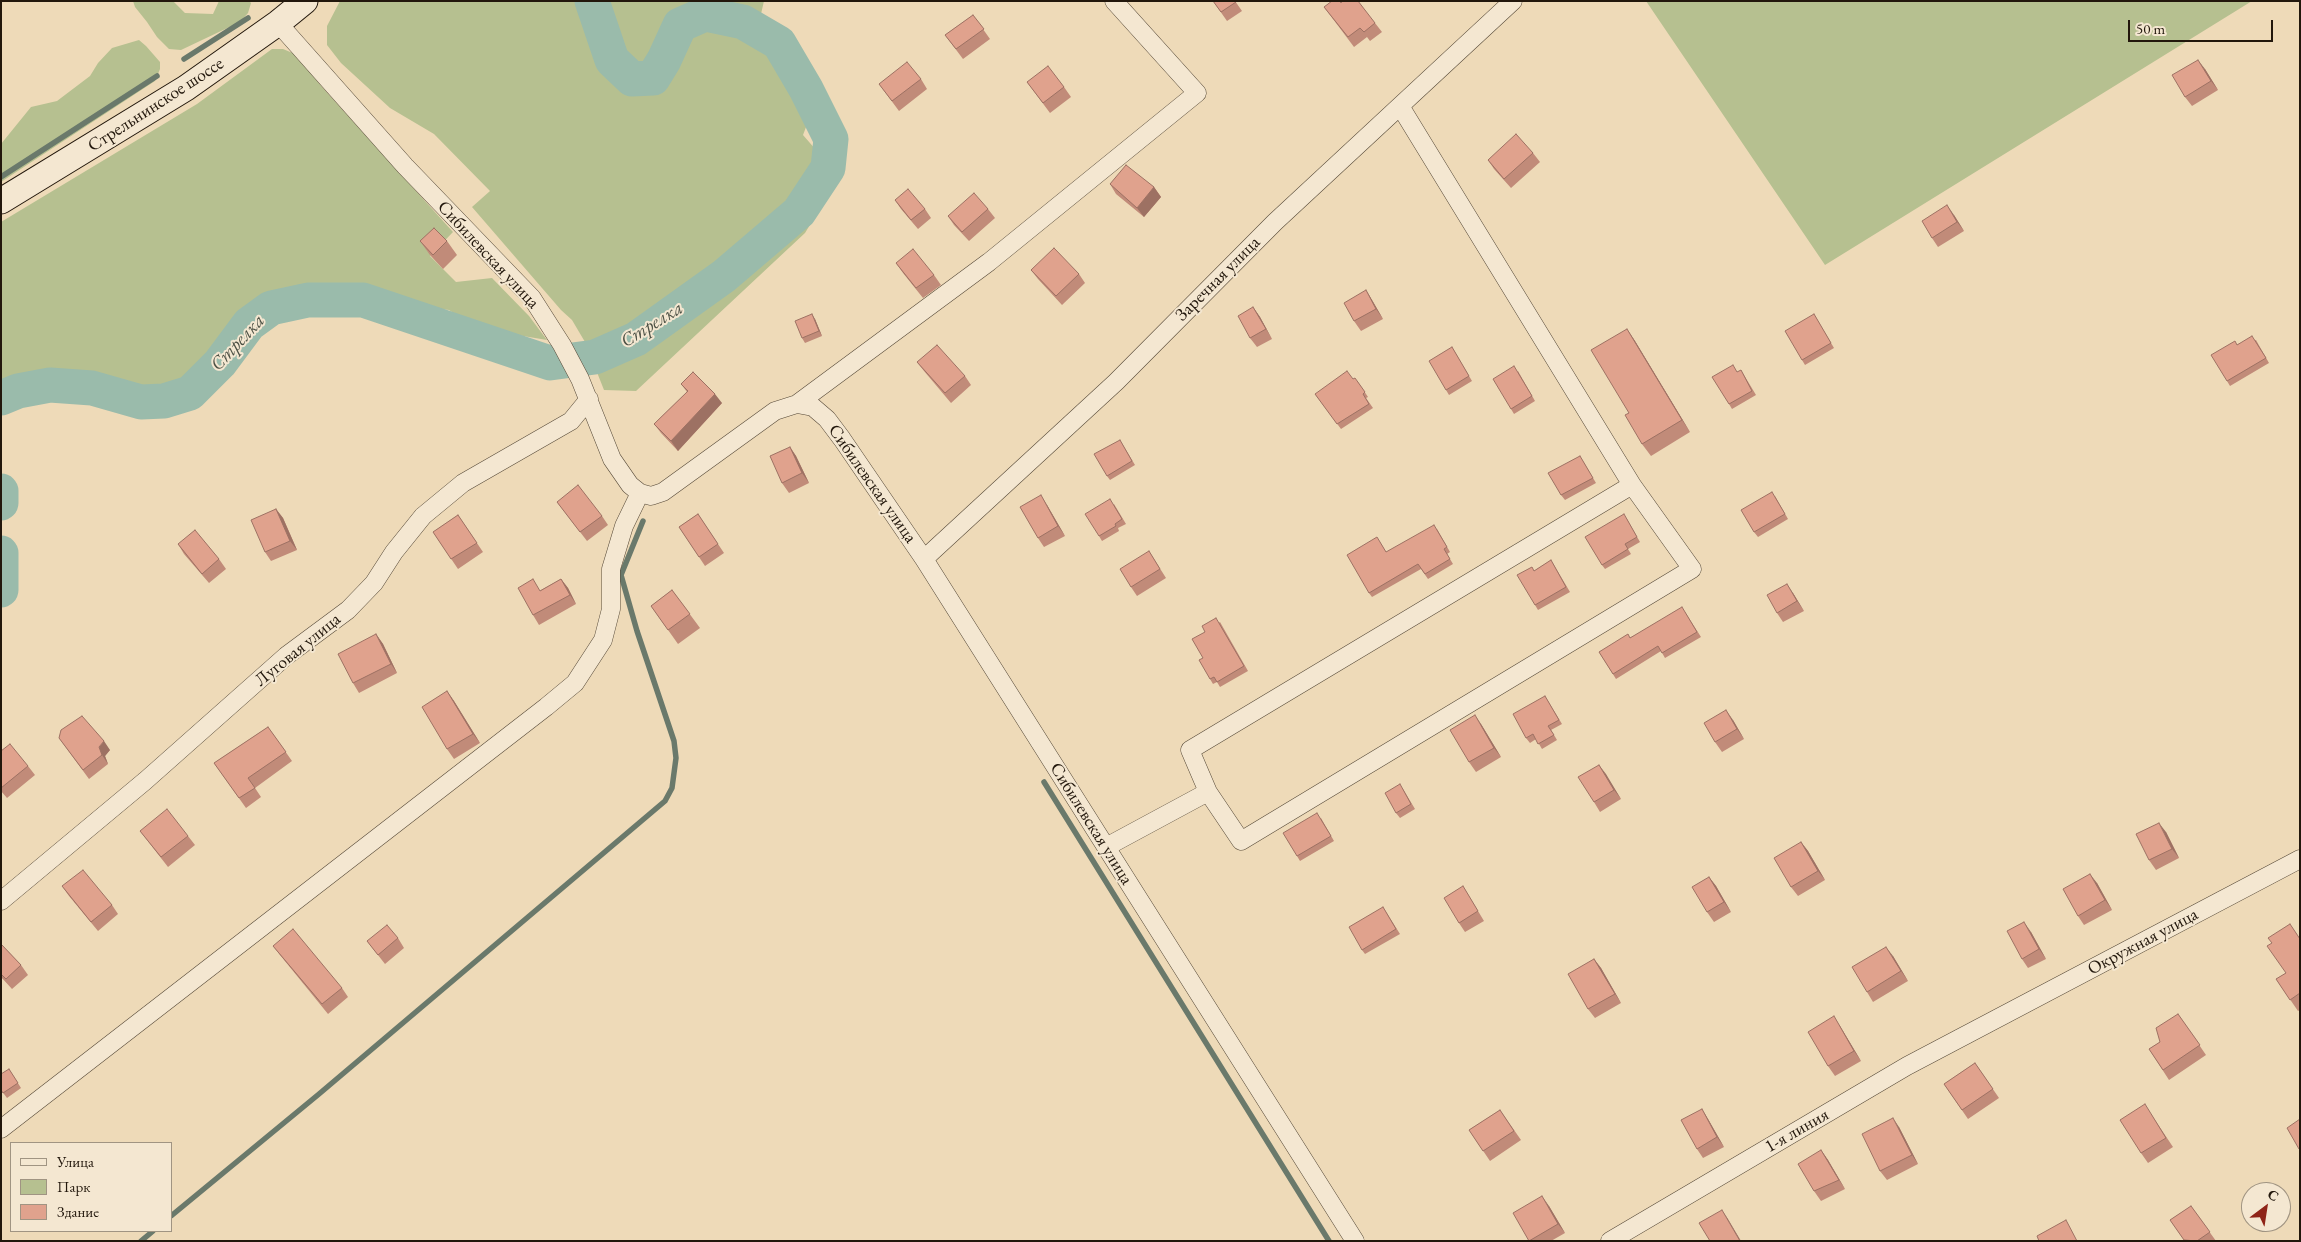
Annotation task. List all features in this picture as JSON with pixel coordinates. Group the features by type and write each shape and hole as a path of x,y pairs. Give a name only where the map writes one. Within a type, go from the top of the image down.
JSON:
{"main road":[{"name":"Стрельнинское шоссе","path":"1,201 186,88 278,24 305,1"}],"street":[{"path":"1,1130 546,707 574,683 603,640 611,609 611,570 624,526 640,492 651,496 663,492 775,411 798,404 989,262 1197,93 1114,1"},
{"name":"Заречная улица","path":"924,559 1116,382 1275,222 1513,1"},
{"name":"Сибилевская улица","path":"278,24 405,166 532,298 580,379 612,458 625,479 640,492"},
{"path":"1400,106 1632,485 1692,569 1241,841 1208,792 1190,750 1632,485"},
{"name":"Луговая улица","path":"1,901 145,781 286,656 348,610 374,583 394,552 423,516 463,483 571,421 589,399"},
{"name":"Сибилевская улица","path":"798,404 813,407 827,419 924,559 1355,1241"},
{"path":"1106,847 1208,792"},
{"name":"Окружная улица","path":"1986,1025 2300,860"},
{"name":"1-я линия","path":"1610,1241 1907,1066 1986,1025"}],"green space":[{"path":"133,1 173,1 185,13 213,14 219,1 249,1 251,3 248,13 240,22 181,50 169,49 157,37 135,7"},
{"path":"340,1 764,1 761,14 771,45 796,82 811,114 803,135 823,158 819,210 805,233 636,391 604,390 585,342 572,320 561,310 472,207 490,191 434,134 390,108 341,63 327,45 327,26"},
{"path":"1646,1 2252,1 1825,265"},
{"path":"139,40 160,62 160,69 155,81 1,182 1,144 31,107 57,101 90,76 98,63 112,48"},
{"path":"272,49 283,49 295,54 322,87 453,232 430,256 456,282 492,278 529,316 547,340 503,330 483,329 468,323 449,310 433,308 424,311 409,308 373,293 350,289 293,292 273,297 253,306 196,377 177,387 153,392 131,393 87,380 62,379 40,381 1,390 1,222 197,104"}],"building":[{"path":"1213,1 1235,1 1236,2 1221,12"},
{"path":"1332,1 1340,1 1341,3 1342,1 1358,1 1375,23 1364,32 1360,28 1348,37 1324,7"},
{"path":"973,15 984,29 956,49 945,35"},
{"path":"2198,60 2211,81 2185,97 2172,75"},
{"path":"907,62 921,79 892,101 879,84"},
{"path":"1048,66 1064,87 1043,103 1027,82"},
{"path":"1516,134 1533,153 1504,179 1488,160"},
{"path":"1126,165 1154,187 1137,208 1110,184"},
{"path":"908,189 925,209 911,220 895,200"},
{"path":"974,193 988,209 962,232 948,216"},
{"path":"1947,205 1957,222 1932,238 1922,221"},
{"path":"434,228 447,241 433,255 420,241"},
{"path":"1054,248 1079,274 1056,296 1031,270"},
{"path":"913,249 934,275 916,288 896,263"},
{"path":"1366,290 1376,309 1354,321 1344,303"},
{"path":"1253,307 1266,329 1250,338 1238,316"},
{"path":"812,314 819,331 802,338 795,321"},
{"path":"1814,314 1831,343 1802,360 1785,331"},
{"path":"1627,329 1682,420 1642,444 1625,415 1629,413 1591,350"},
{"path":"2252,336 2266,358 2227,381 2211,355 2235,341 2237,345"},
{"path":"937,345 965,376 945,393 917,362"},
{"path":"1452,347 1469,376 1446,390 1429,361"},
{"path":"1733,365 1737,372 1741,370 1752,391 1729,404 1712,377"},
{"path":"1514,366 1532,396 1511,409 1493,379"},
{"path":"1347,371 1353,379 1355,378 1365,392 1363,394 1369,404 1337,424 1315,394"},
{"path":"693,372 715,394 671,441 654,424 688,391 681,384"},
{"path":"1120,440 1132,461 1107,476 1094,454"},
{"path":"790,447 802,473 782,483 770,456"},
{"path":"1580,456 1593,478 1561,495 1548,473"},
{"path":"578,485 602,516 580,532 557,502"},
{"path":"1772,492 1785,514 1754,532 1741,510"},
{"path":"1041,495 1058,526 1038,538 1020,507"},
{"path":"1110,499 1122,519 1115,524 1116,526 1099,536 1085,514"},
{"path":"276,509 290,541 265,552 251,520"},
{"path":"698,514 718,544 699,557 679,527"},
{"path":"1624,514 1637,537 1625,544 1628,549 1602,565 1585,537"},
{"path":"458,515 477,543 451,559 433,532"},
{"path":"1434,525 1447,547 1444,549 1450,559 1425,574 1418,564 1369,593 1347,555 1377,537 1386,552"},
{"path":"195,530 219,559 202,574 178,544"},
{"path":"1149,551 1160,569 1131,587 1120,569"},
{"path":"1551,560 1566,587 1535,605 1517,575 1532,567 1534,571"},
{"path":"533,579 540,591 561,579 570,595 533,615 518,588"},
{"path":"1787,584 1797,601 1777,613 1767,595"},
{"path":"672,590 690,614 668,630 651,606"},
{"path":"1682,607 1697,632 1662,653 1658,646 1613,674 1599,652 1628,634 1630,638"},
{"path":"1216,618 1244,666 1217,682 1214,677 1210,679 1199,660 1203,658 1192,639 1205,632 1202,626"},
{"path":"376,634 391,664 353,683 338,654"},
{"path":"447,691 473,734 447,749 422,707"},
{"path":"1545,696 1559,720 1548,726 1554,735 1538,744 1533,734 1526,738 1513,714"},
{"path":"1726,710 1737,729 1715,742 1704,723"},
{"path":"1475,715 1494,748 1469,762 1450,730"},
{"path":"82,716 104,741 99,747 102,755 83,770 59,738 61,730"},
{"path":"268,727 286,752 248,778 255,788 239,798 214,763"},
{"path":"10,744 28,766 1,788 1,751"},
{"path":"1599,765 1614,790 1594,802 1578,777"},
{"path":"1400,784 1411,804 1396,813 1385,793"},
{"path":"167,809 188,836 161,857 140,831"},
{"path":"1317,813 1331,836 1297,856 1283,833"},
{"path":"2159,823 2172,849 2149,860 2136,834"},
{"path":"1801,842 1818,871 1791,887 1774,858"},
{"path":"83,870 112,905 91,922 62,886"},
{"path":"2090,874 2105,900 2078,916 2063,889"},
{"path":"1709,877 1724,902 1707,912 1692,887"},
{"path":"1463,886 1478,911 1459,923 1444,898"},
{"path":"1383,907 1396,929 1362,950 1349,927"},
{"path":"2024,922 2039,949 2022,959 2007,931"},
{"path":"2290,924 2300,939 2300,993 2290,1000 2276,979 2286,973 2267,946 2272,943 2268,938"},
{"path":"387,925 398,938 378,955 367,941"},
{"path":"293,929 342,988 322,1004 273,946"},
{"path":"1,944 21,965 6,979 1,974"},
{"path":"1886,947 1901,971 1867,992 1852,967"},
{"path":"1594,959 1615,994 1588,1009 1568,974"},
{"path":"2178,1014 2200,1045 2163,1070 2149,1049 2160,1042 2156,1028"},
{"path":"1834,1016 1854,1051 1828,1066 1808,1032"},
{"path":"1975,1063 1993,1089 1962,1110 1944,1084"},
{"path":"9,1069 18,1083 3,1093 1,1090 1,1074"},
{"path":"2145,1104 2166,1138 2141,1153 2120,1120"},
{"path":"1702,1109 1717,1137 1697,1149 1681,1120"},
{"path":"1500,1110 1514,1131 1483,1151 1469,1130"},
{"path":"1893,1118 1912,1155 1880,1171 1862,1134"},
{"path":"2300,1119 2300,1149 2299,1149 2287,1128"},
{"path":"1821,1150 1839,1180 1814,1191 1798,1164"},
{"path":"1542,1196 1558,1224 1529,1241 1513,1213"},
{"path":"2191,1206 2210,1232 2197,1241 2184,1240 2170,1220"},
{"path":"1722,1210 1740,1241 1710,1241 1699,1223"},
{"path":"2066,1220 2077,1241 2039,1241 2037,1236"}],"waterway":[{"name":"Стрелка","path":"1,398 18,391 50,385 92,388 141,402 164,401 190,393 220,363 249,324 271,308 308,300 363,300 550,363 595,357 636,339 724,276 799,212 828,168 831,139 806,89 779,43 743,22 705,14 680,25 664,60 653,78 632,79 612,60 592,1"},
{"path":"184,59 248,18"},
{"path":"1,177 157,76"},
{"name":"Стрелка","path":"1,491 1,503"},
{"path":"172,1215 319,1094 665,801 672,788 676,758 674,741 637,631 621,575 643,521"},
{"name":"Стрелка","path":"1,553 1,590"},
{"path":"1044,782 1329,1241"},
{"path":"141,1241 152,1232"}]}
